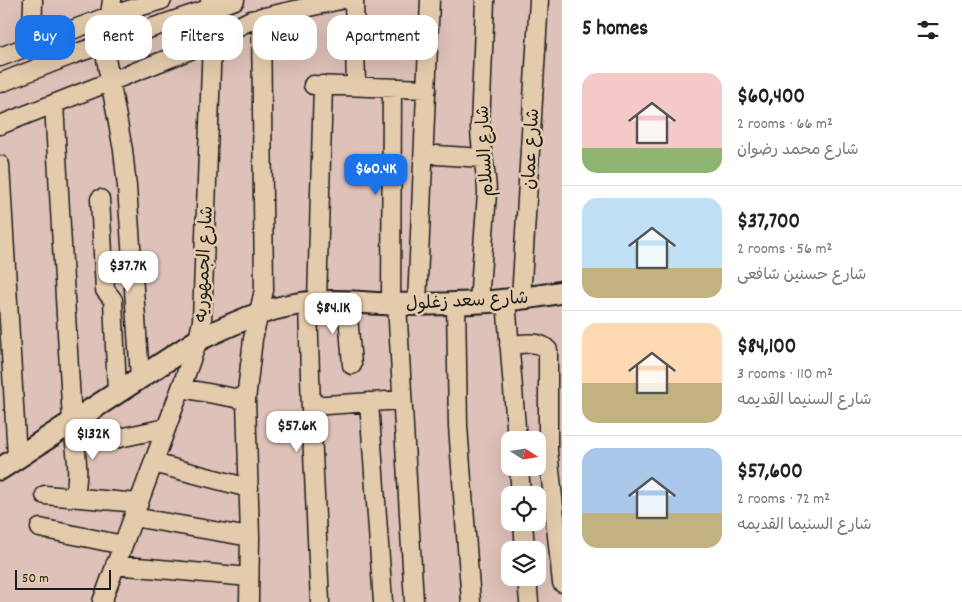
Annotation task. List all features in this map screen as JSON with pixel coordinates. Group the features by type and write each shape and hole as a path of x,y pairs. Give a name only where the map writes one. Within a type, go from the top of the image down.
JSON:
{"main road":[{"name":"شارع سعد زغلول","path":"9,463 198,340 230,325 273,309 313,302 402,304 514,300 562,292"}],"street":[{"path":"33,0 33,15"},
{"path":"75,25 110,8 162,0"},
{"path":"152,26 210,4 235,0"},
{"path":"270,15 340,0"},
{"path":"354,0 356,86"},
{"path":"402,304 427,89 430,0"},
{"name":"شارع السلام","path":"479,302 487,193 480,127 485,0"},
{"name":"شارع عمان","path":"516,431 510,345 540,0"},
{"path":"0,57 15,51"},
{"path":"0,83 85,51"},
{"path":"106,60 123,150 127,187 140,377"},
{"path":"0,125 165,60"},
{"name":"شارع الجمهوريه","path":"102,602 181,388 198,340 202,321 211,60"},
{"path":"249,602 250,537 246,400 253,339 264,290 261,60"},
{"path":"320,602 311,406 318,85 427,89"},
{"path":"392,88 402,304 402,400 414,602"},
{"path":"54,104 72,421 77,470 74,498"},
{"path":"437,155 483,158"},
{"path":"0,165 9,463"},
{"path":"100,199 105,290 113,300 118,392"},
{"path":"347,302 352,365"},
{"path":"456,303 458,426 471,602"},
{"path":"510,345 537,344 544,345 548,350 548,451 562,583"},
{"path":"181,388 246,400"},
{"path":"311,406 402,400"},
{"path":"369,402 383,602"},
{"path":"110,440 166,428"},
{"path":"153,463 249,488"},
{"path":"45,495 74,498 136,510 250,537"},
{"path":"40,528 123,545"},
{"path":"116,566 249,577"},
{"path":"528,586 529,602"}]}
